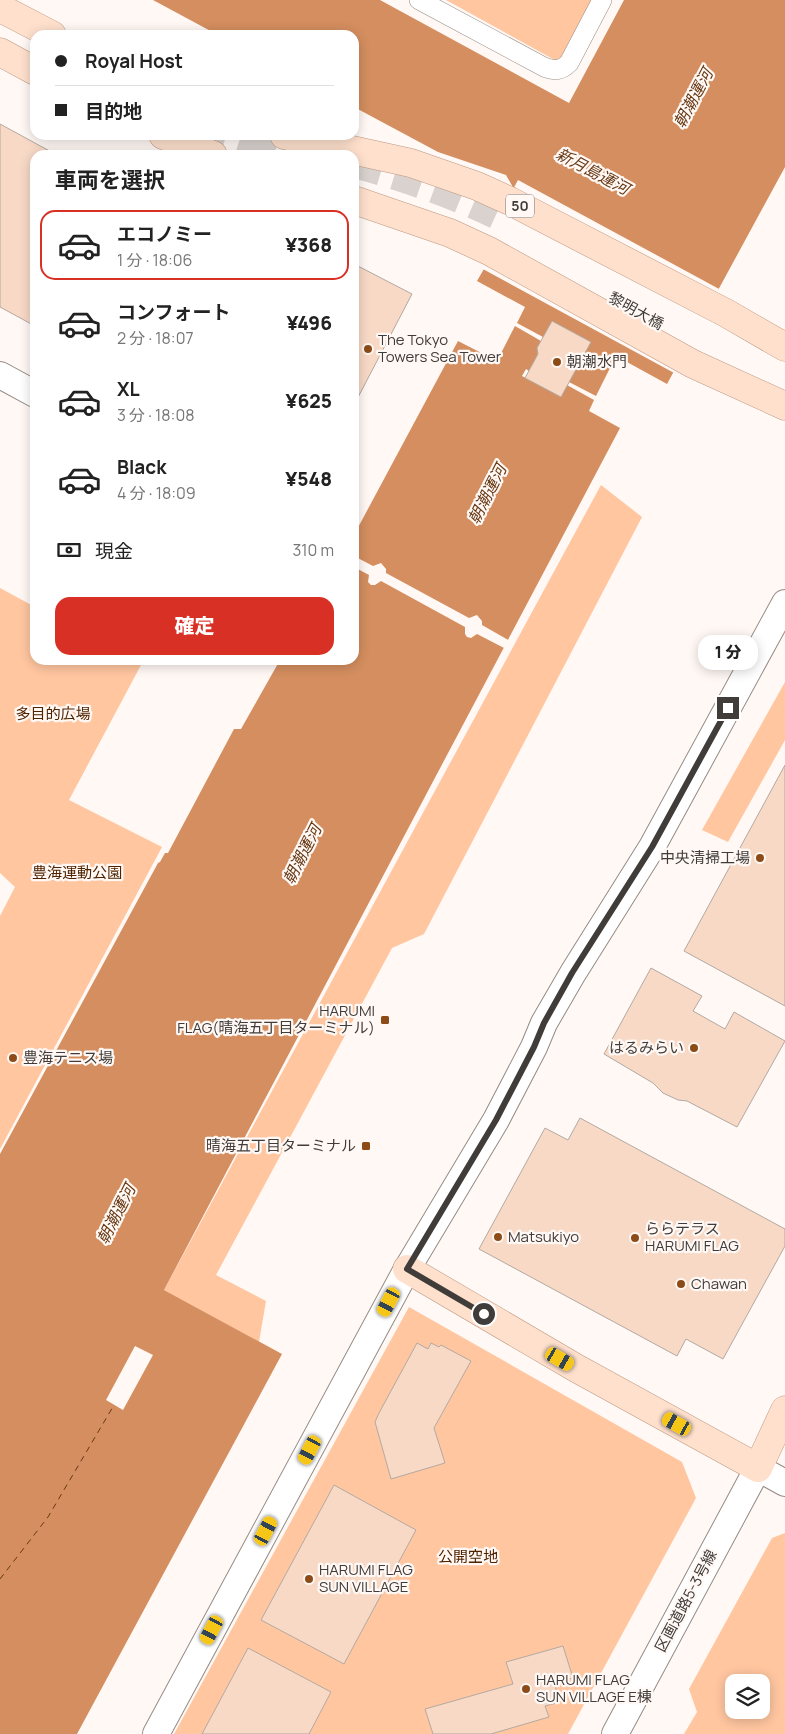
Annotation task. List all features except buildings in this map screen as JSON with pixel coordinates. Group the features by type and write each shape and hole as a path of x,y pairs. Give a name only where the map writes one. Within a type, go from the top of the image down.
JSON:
{"main road":[{"path":"0,8 42,30"},
{"path":"0,52 30,68"},
{"path":"178,140 201,150"},
{"name":"50","path":"305,140 351,150"},
{"name":"50","path":"359,152 411,163 477,186 510,201 726,313 785,347"},
{"path":"359,202 442,230 489,251 693,364 785,406"},
{"name":"黎明大橋","path":"785,362 491,222 785,393"},
{"path":"407,1269 576,1368 758,1468"},
{"path":"758,1468 785,1410"},
{"path":"758,1468 785,1429"}],"street":[{"path":"420,0 536,63 553,70 562,70 569,63 602,0"},
{"path":"0,375 30,391"},
{"path":"156,1734 407,1269 496,1120 534,1047 544,1023 572,973 652,847 785,603"},
{"path":"758,1468 785,1482"},
{"name":"区画道路5-3号線","path":"615,1734 758,1468"}],"green space":[{"path":"446,0 596,0 562,64"},
{"path":"601,485 642,517 424,934 392,948 216,1275 266,1301 259,1342 164,1290"},
{"name":"豊海運動公園","path":"0,588 30,604 30,665 141,665 69,800 162,847 0,1149 0,916 15,887 0,873"},
{"path":"785,682 785,740 728,842 702,830"},
{"name":"公開空地","path":"409,1307 682,1462 696,1498 568,1734 174,1734"},
{"path":"785,1533 785,1734 684,1734 697,1712 689,1689 772,1538"}],"water":[{"path":"153,0 380,0 569,103 624,0 785,0 785,167 667,384 616,356 596,396 569,382 543,337 517,323 525,307 477,281 522,203 506,175 438,152 359,110 359,30 209,30"},
{"name":"朝潮運河","path":"515,326 541,341 537,348 538,354 529,371 526,369 522,376 561,397 567,385 594,400 589,411 620,428 164,1290 282,1354 77,1734 0,1734 0,1154 158,863 165,853 168,853 234,729 241,729 277,665 359,665 359,526 458,341 497,361"}],"pier":[{"path":"518,180 721,290 676,374 481,268 520,203 512,191"},
{"path":"359,559 373,566 381,563 386,569 386,573 469,618 477,615 482,621 482,625 510,641 506,649 477,634 471,638 467,637 465,627 381,581 371,585 368,582 369,575 359,570"},
{"path":"135,1346 153,1355 123,1410 106,1400"}],"ferry route":[{"path":"0,1579 48,1517 114,1405"}],"tunnel":[{"path":"212,140 242,150"},
{"path":"267,140 300,150"},
{"path":"359,165 426,186 496,215"}],"place":[{"name":"The Tokyo Towers Sea Tower","path":"368,349"},
{"name":"朝潮水門","path":"557,362"},
{"name":"中央清掃工場","path":"760,858"},
{"name":"HARUMI FLAG(晴海五丁目ターミナル)","path":"385,1020"},
{"name":"はるみらい","path":"694,1048"},
{"name":"豊海テニス場","path":"13,1058"},
{"name":"晴海五丁目ターミナル","path":"366,1146"},
{"name":"Matsukiyo","path":"498,1237"},
{"name":"ららテラス HARUMI FLAG","path":"635,1238"},
{"name":"Chawan","path":"681,1284"},
{"name":"HARUMI FLAG SUN VILLAGE","path":"309,1579"},
{"name":"HARUMI FLAG SUN VILLAGE E棟","path":"526,1689"}],"route":[{"path":"484,1314 407,1269 496,1120 534,1047 544,1023 572,973 652,847 728,708"}],"water label":[{"name":"新月島運河","path":"593,171"}],"park label":[{"name":"多目的広場","path":"53,714"}]}
